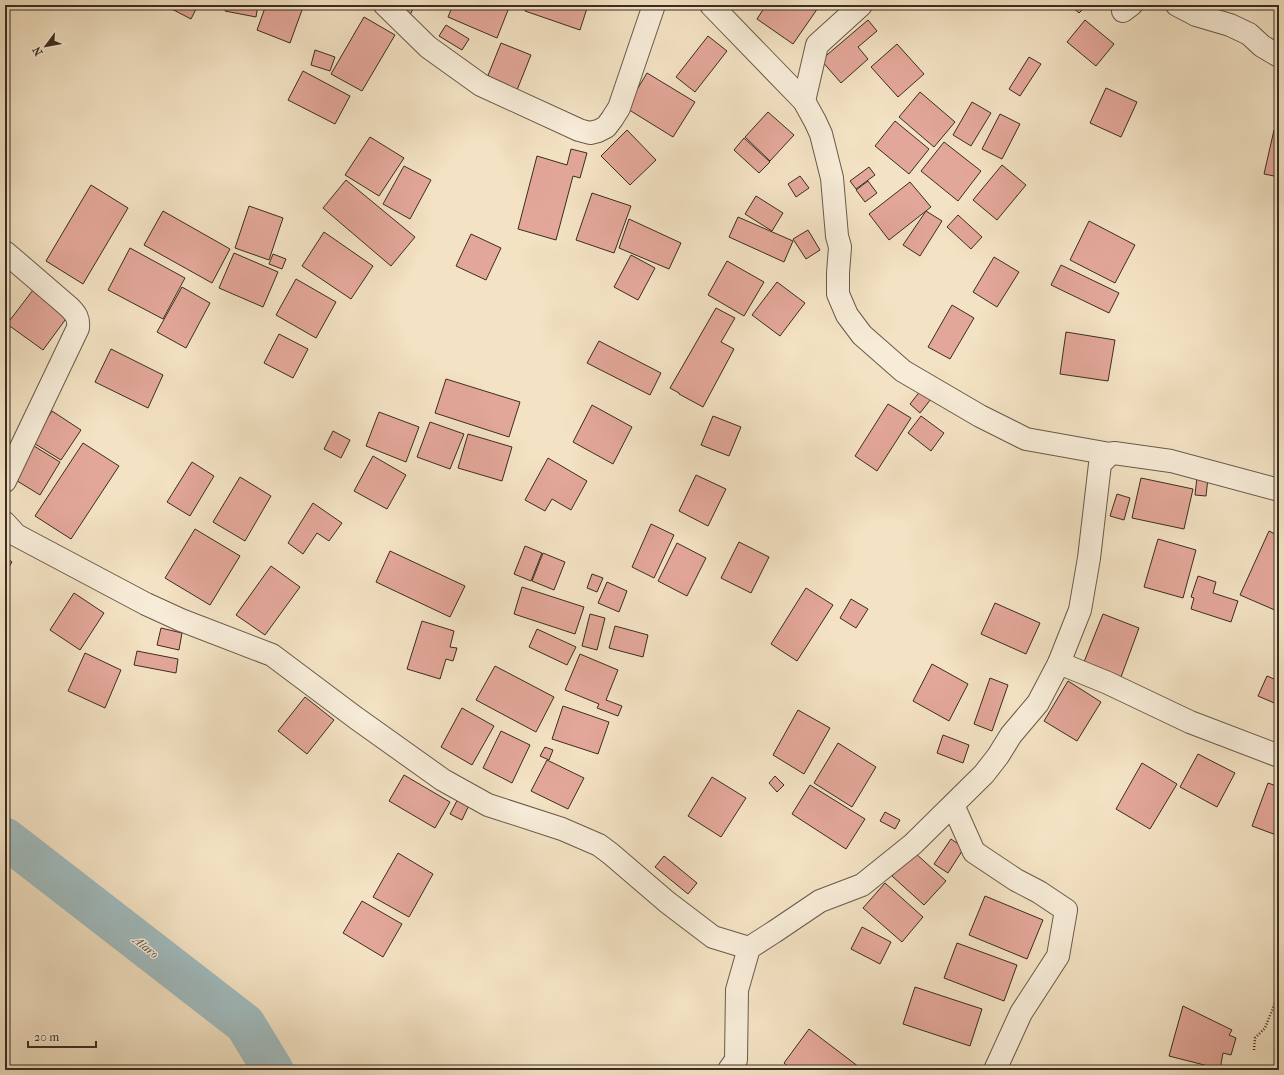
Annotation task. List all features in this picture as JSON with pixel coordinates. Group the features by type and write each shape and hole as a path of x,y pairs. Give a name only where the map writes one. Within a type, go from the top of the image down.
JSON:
{"street":[{"path":"385,5 428,47 481,85 579,130 590,133 606,127 619,108 654,5"},
{"path":"710,5 804,101 821,134 832,178 837,236 840,247 838,294 847,315 862,335 903,371 980,416 1026,439 1110,454 1114,453 1171,462 1279,490"},
{"path":"804,101 817,45 861,5"},
{"path":"1177,5 1196,15 1230,25 1249,34 1262,46 1279,56"},
{"path":"5,252 69,307 75,313 79,321 78,328 5,481"},
{"path":"737,1067 736,990 749,948 820,901 862,885 913,844 984,774 998,756 1011,735 1038,703 1059,663 1080,610 1090,558 1100,464 1110,454"},
{"path":"5,523 16,535 146,604 180,620 272,655 356,718 443,780 488,805 562,829 599,845 667,902 713,937 749,948"},
{"path":"1059,663 1108,683 1190,722 1279,756"},
{"path":"953,805 974,852 1016,880 1039,892 1066,910 1058,956 1021,1013 995,1070"}],"path":[{"path":"1254,1050 1255,1038 1265,1028 1279,993"}],"building":[{"path":"164,5 198,5 191,19"},
{"path":"226,5 258,5 256,17 225,11"},
{"path":"266,5 288,5 302,10 290,43 257,30"},
{"path":"398,5 415,5 410,15"},
{"path":"453,5 510,5 497,38 448,17"},
{"path":"527,5 588,5 580,30 525,11"},
{"path":"766,5 820,5 793,44 757,19"},
{"path":"1070,5 1087,5 1079,13"},
{"path":"364,17 395,35 362,91 331,74"},
{"path":"868,20 877,31 858,47 868,59 841,83 821,60"},
{"path":"1085,20 1114,44 1096,66 1067,42"},
{"path":"446,25 469,39 462,50 439,36"},
{"path":"708,36 727,51 695,92 676,77"},
{"path":"501,43 531,55 517,90 487,78"},
{"path":"897,44 924,74 898,97 871,67"},
{"path":"315,50 335,57 330,71 311,65"},
{"path":"1029,57 1041,64 1020,96 1009,89"},
{"path":"303,71 350,96 335,124 288,100"},
{"path":"647,73 695,102 673,137 626,108"},
{"path":"1106,88 1137,102 1121,137 1090,123"},
{"path":"920,92 955,122 934,147 899,117"},
{"path":"972,102 991,113 971,146 953,135"},
{"path":"768,112 794,135 770,161 745,137"},
{"path":"1000,114 1020,124 1002,159 982,149"},
{"path":"895,121 929,149 909,174 875,146"},
{"path":"627,130 656,160 630,185 601,156"},
{"path":"1274,130 1279,131 1279,177 1264,174"},
{"path":"370,137 404,158 379,196 345,175"},
{"path":"744,138 770,162 759,173 734,150"},
{"path":"944,142 981,171 958,201 921,171"},
{"path":"571,149 587,153 580,178 573,176 556,240 518,229 537,156 567,165"},
{"path":"1002,165 1026,185 997,220 973,200"},
{"path":"404,166 431,180 410,219 383,204"},
{"path":"869,167 875,175 856,189 850,181"},
{"path":"800,176 809,188 796,197 788,184"},
{"path":"346,180 415,237 391,266 323,208"},
{"path":"868,181 877,193 865,202 856,190"},
{"path":"910,182 931,207 889,240 869,214"},
{"path":"91,185 128,208 83,284 46,261"},
{"path":"592,193 631,206 614,253 576,240"},
{"path":"756,196 783,213 772,231 745,214"},
{"path":"249,206 283,218 269,260 235,248"},
{"path":"163,211 230,249 212,283 144,245"},
{"path":"926,211 942,221 920,256 903,245"},
{"path":"958,215 982,237 971,249 947,227"},
{"path":"738,217 793,241 784,262 729,237"},
{"path":"629,219 681,243 669,269 619,248"},
{"path":"1089,221 1135,245 1115,283 1070,260"},
{"path":"808,230 820,250 806,259 793,239"},
{"path":"324,232 373,266 351,299 302,266"},
{"path":"471,234 501,248 486,280 456,266"},
{"path":"130,248 185,278 163,319 108,290"},
{"path":"234,253 278,272 263,307 219,288"},
{"path":"273,254 286,259 282,269 269,264"},
{"path":"631,255 655,268 638,300 614,287"},
{"path":"994,257 1019,272 997,307 973,292"},
{"path":"727,261 764,282 744,316 708,295"},
{"path":"1061,265 1119,293 1109,313 1051,285"},
{"path":"296,279 336,302 316,338 276,315"},
{"path":"777,282 805,303 780,336 752,315"},
{"path":"182,287 210,303 186,348 157,332"},
{"path":"33,290 68,316 43,350 7,324"},
{"path":"952,305 974,318 950,359 928,347"},
{"path":"716,308 735,318 721,342 734,349 703,407 670,388"},
{"path":"1066,332 1115,340 1108,381 1060,374"},
{"path":"279,334 308,349 293,378 264,363"},
{"path":"599,341 661,373 650,395 587,363"},
{"path":"111,349 163,375 148,408 95,382"},
{"path":"446,379 520,402 509,437 435,413"},
{"path":"921,390 931,399 920,413 910,404"},
{"path":"888,404 911,418 877,471 855,456"},
{"path":"592,405 632,427 613,464 573,442"},
{"path":"52,411 81,430 61,460 32,442"},
{"path":"379,412 419,427 406,462 366,446"},
{"path":"713,416 741,427 729,456 701,445"},
{"path":"921,416 944,433 931,451 908,433"},
{"path":"430,422 464,434 450,469 417,457"},
{"path":"333,431 350,440 341,458 324,449"},
{"path":"468,434 512,447 502,481 458,468"},
{"path":"83,443 119,466 71,539 35,516"},
{"path":"34,446 60,462 40,495 14,479"},
{"path":"373,456 406,475 387,509 354,491"},
{"path":"548,458 587,481 571,510 552,499 545,511 525,500"},
{"path":"192,462 214,476 190,516 167,502"},
{"path":"696,475 726,489 708,526 679,511"},
{"path":"240,477 271,496 245,541 213,522"},
{"path":"1197,477 1208,478 1206,496 1195,495"},
{"path":"1141,478 1193,489 1184,529 1132,518"},
{"path":"1117,494 1130,498 1124,520 1110,516"},
{"path":"313,503 342,523 329,541 317,533 303,554 288,543"},
{"path":"651,524 674,535 654,578 632,567"},
{"path":"195,529 240,556 210,605 165,578"},
{"path":"1269,531 1279,536 1279,606 1277,611 1240,595"},
{"path":"1158,539 1196,550 1183,598 1144,587"},
{"path":"739,542 769,557 751,593 721,578"},
{"path":"677,543 706,558 687,596 658,581"},
{"path":"525,546 542,553 531,581 514,574"},
{"path":"390,551 465,586 450,617 376,582"},
{"path":"543,553 565,562 554,590 532,581"},
{"path":"5,557 12,562 5,573"},
{"path":"271,566 300,587 265,635 236,615"},
{"path":"592,574 603,578 597,592 587,588"},
{"path":"1198,576 1216,582 1213,593 1238,601 1231,622 1191,609 1194,598 1191,597"},
{"path":"607,582 627,591 619,612 598,603"},
{"path":"522,587 584,607 575,634 514,614"},
{"path":"806,588 833,605 797,661 771,644"},
{"path":"74,593 104,613 80,650 50,630"},
{"path":"851,599 868,609 856,628 840,618"},
{"path":"995,603 1040,623 1026,654 981,634"},
{"path":"590,614 605,618 597,650 582,646"},
{"path":"1103,614 1139,628 1121,677 1084,662"},
{"path":"422,621 454,631 450,647 457,648 453,661 446,659 440,679 407,669"},
{"path":"615,626 648,635 643,657 609,648"},
{"path":"161,628 182,633 179,650 157,645"},
{"path":"537,629 576,647 567,665 529,647"},
{"path":"137,651 178,659 176,673 134,665"},
{"path":"85,653 121,670 105,708 68,691"},
{"path":"580,654 618,670 606,700 622,706 618,716 597,708 599,704 565,690"},
{"path":"932,664 968,684 949,721 913,701"},
{"path":"495,666 554,697 536,732 476,700"},
{"path":"1267,676 1279,681 1279,705 1258,696"},
{"path":"990,678 1008,685 992,731 974,724"},
{"path":"1068,681 1101,702 1077,741 1044,721"},
{"path":"305,697 334,720 307,754 278,731"},
{"path":"563,706 609,722 598,754 552,739"},
{"path":"462,708 494,726 472,765 441,747"},
{"path":"798,710 830,728 804,774 773,755"},
{"path":"501,731 530,745 512,783 483,768"},
{"path":"943,735 969,745 963,763 937,753"},
{"path":"838,743 876,767 852,807 814,783"},
{"path":"545,747 553,750 549,760 540,756"},
{"path":"1198,754 1235,773 1217,807 1180,787"},
{"path":"547,760 584,778 568,809 531,791"},
{"path":"1142,763 1177,784 1150,829 1116,809"},
{"path":"404,775 450,802 435,828 389,801"},
{"path":"775,776 784,785 777,792 769,783"},
{"path":"712,777 746,798 721,837 688,816"},
{"path":"1268,783 1279,787 1279,836 1252,826"},
{"path":"810,785 865,819 846,849 792,814"},
{"path":"460,795 471,801 462,820 450,814"},
{"path":"885,812 900,820 895,829 880,821"},
{"path":"951,839 964,848 948,873 934,864"},
{"path":"914,852 946,881 924,905 892,876"},
{"path":"398,853 433,874 409,917 373,897"},
{"path":"664,856 697,883 688,894 655,867"},
{"path":"885,883 923,917 902,942 863,908"},
{"path":"985,896 1043,920 1027,959 969,935"},
{"path":"362,901 402,924 383,957 343,933"},
{"path":"862,927 891,942 880,964 851,949"},
{"path":"957,943 1017,965 1004,1001 944,978"},
{"path":"915,987 982,1009 970,1046 903,1024"},
{"path":"1183,1006 1232,1030 1229,1035 1236,1038 1231,1055 1223,1053 1220,1069 1169,1056"},
{"path":"809,1029 859,1067 857,1070 792,1070 784,1063"}],"waterway":[{"name":"Alaro","path":"5,838 245,1024 273,1070"}]}
